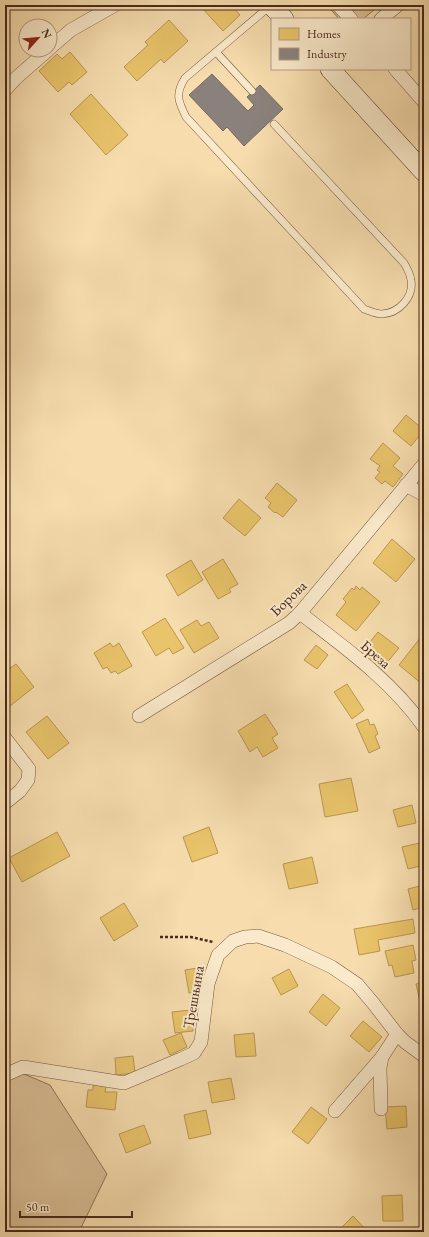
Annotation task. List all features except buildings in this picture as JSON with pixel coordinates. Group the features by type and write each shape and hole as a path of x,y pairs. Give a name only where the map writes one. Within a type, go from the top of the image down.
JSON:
{"main road":[{"path":"271,5 283,18"},
{"path":"331,70 424,172"}],"street":[{"path":"58,41 71,30 115,5"},
{"path":"338,5 350,18"},
{"path":"382,18 398,5"},
{"path":"5,90 39,58"},
{"path":"396,70 424,102"},
{"name":"Борова","path":"139,716 289,623 300,613 424,464"},
{"path":"406,485 424,495"},
{"name":"Бреза","path":"300,613 348,650 393,690 415,714 424,727"},
{"path":"5,738 29,769 28,780 20,792 5,803"},
{"name":"Трешњина","path":"5,1075 23,1067 124,1082 194,1053 201,1042 208,984 218,955 233,941 245,937 258,936 285,945 332,967 357,984 397,1034 424,1056"},
{"path":"335,1111 382,1057 397,1034"},
{"path":"381,1109 380,1068 382,1057"}],"lane":[{"path":"271,5 185,78 180,85 178,95 181,108 186,117 364,308 373,313 383,314 393,312 401,307 411,290 412,280 404,263 274,124"},
{"path":"216,52 252,91"}],"path":[{"path":"160,938 191,938 211,941 226,947"}],"shaded area":[{"path":"327,5 380,5 364,18 338,18"},
{"path":"5,1066 50,1085 107,1174 79,1232 5,1232"}]}
